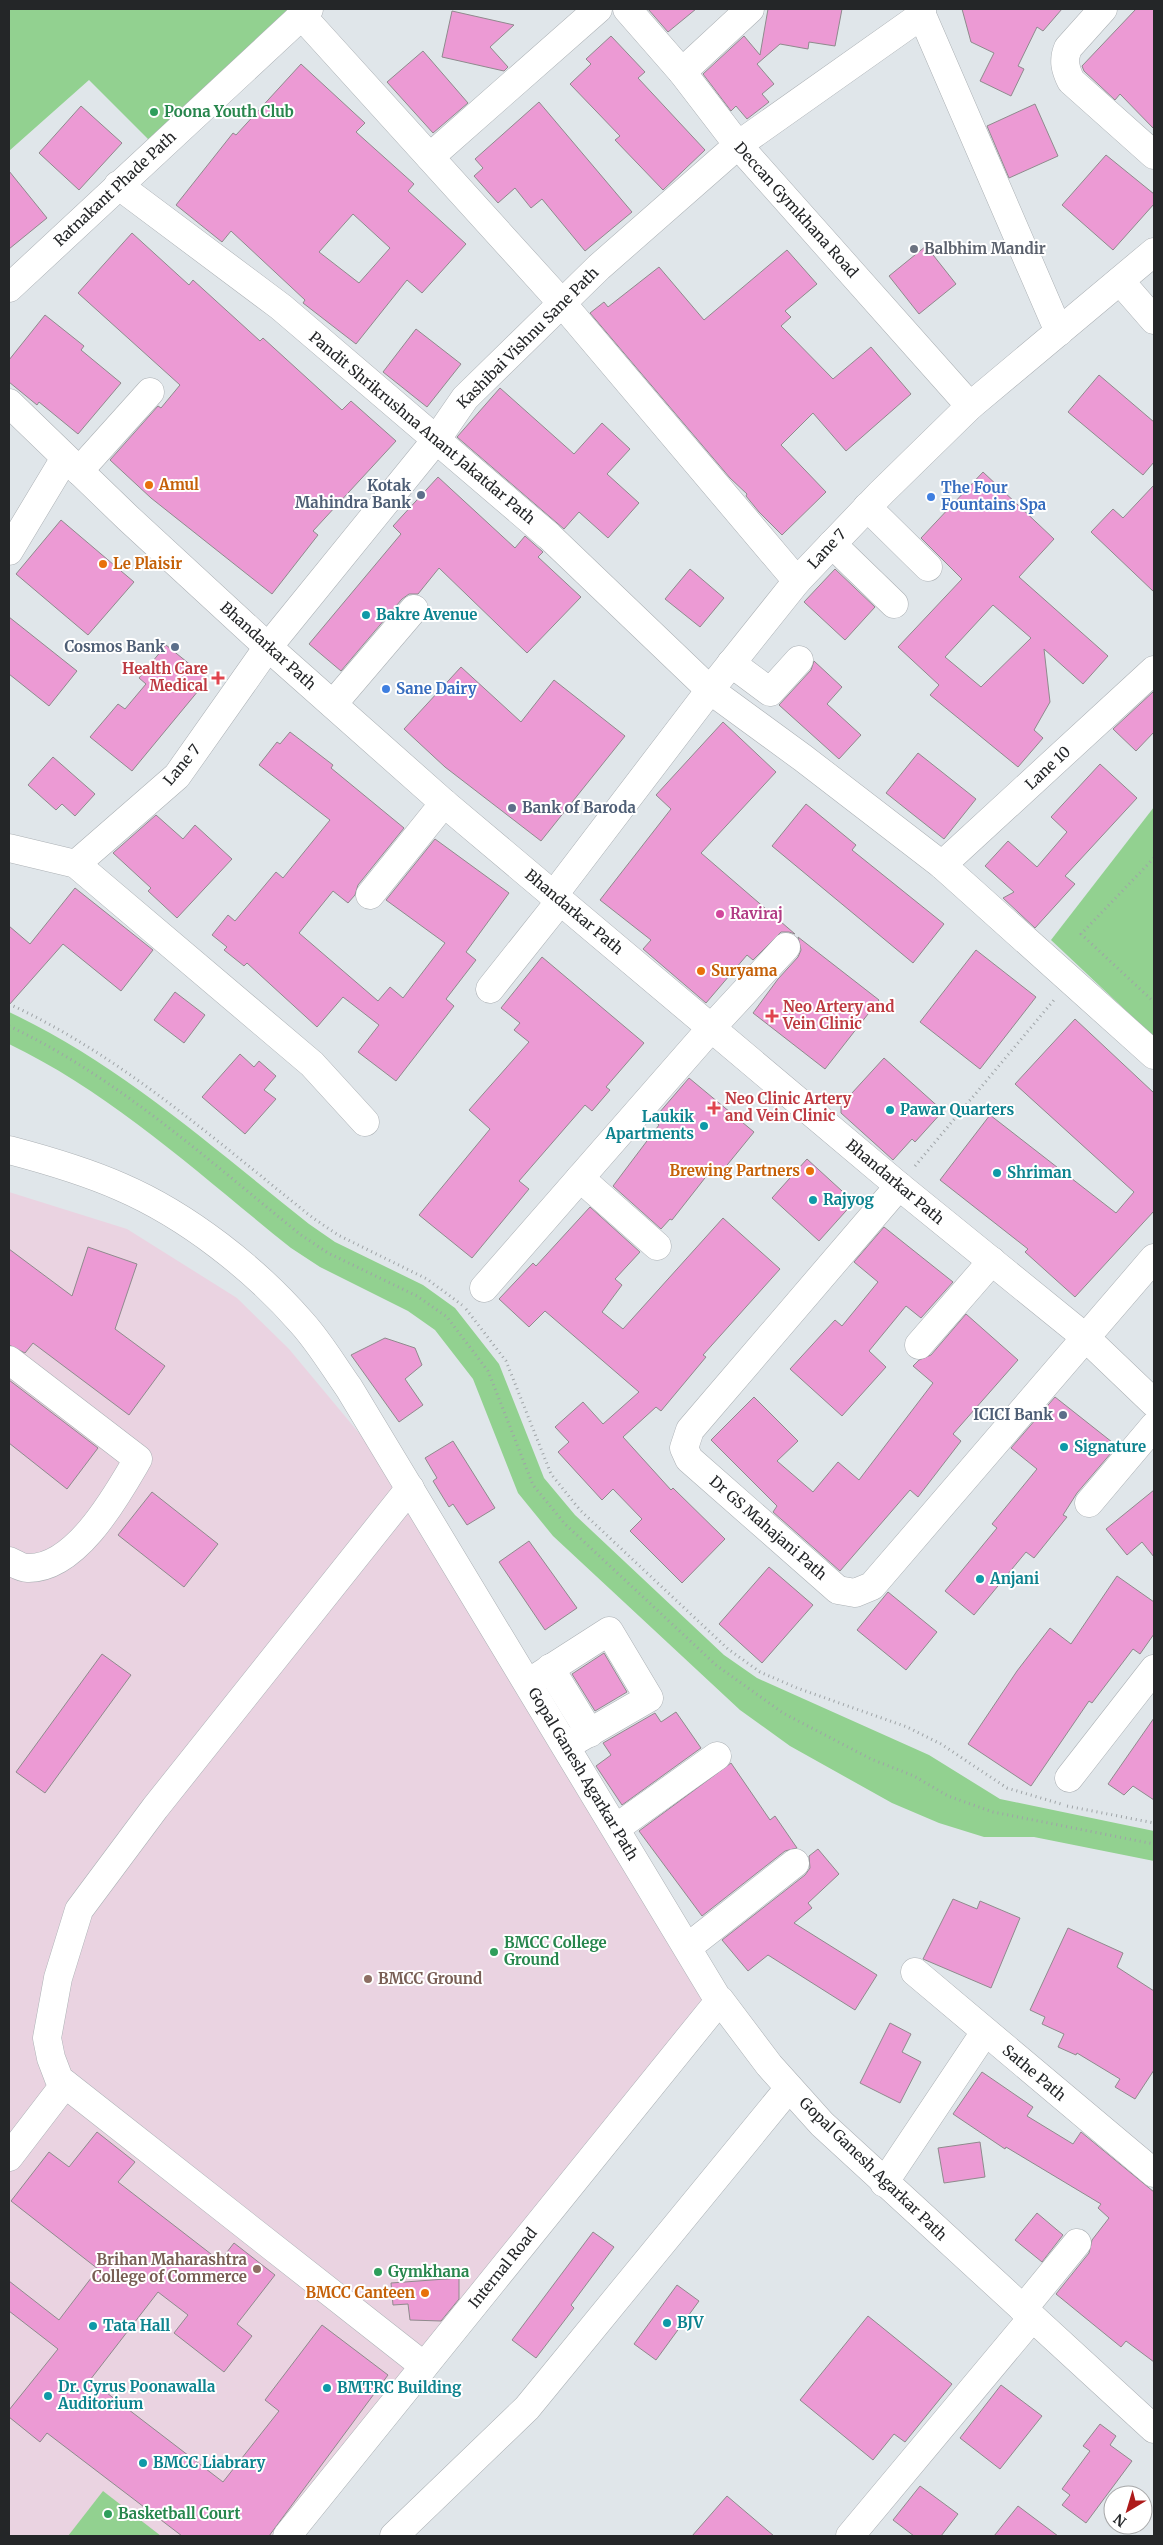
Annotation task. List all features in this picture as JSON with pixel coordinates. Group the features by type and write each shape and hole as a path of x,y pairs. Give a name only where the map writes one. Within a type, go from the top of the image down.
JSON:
{"street":[{"path":"430,157 598,9"},
{"name":"Deccan Gymkhana Road","path":"627,9 682,72 738,145 970,406"},
{"path":"682,72 750,9"},
{"path":"1103,9 1068,48 1065,56 1066,72 1071,81 1154,155"},
{"path":"305,12 430,157 561,302 797,582"},
{"name":"Ratnakant Phade Path","path":"9,288 305,12"},
{"path":"922,12 1058,332"},
{"name":"Kashibai Vishnu Sane Path","path":"268,647 436,440 465,398 561,302 599,266 738,145 922,12"},
{"name":"Pandit Shrikrushna Anant Jakatdar Path","path":"118,185 281,307 549,536 710,690 803,758 942,865 1154,1055"},
{"name":"Lane 7","path":"490,989 710,690 797,582 867,507 970,406 1154,252"},
{"path":"1120,281 1154,320"},
{"path":"9,551 72,465 150,392"},
{"name":"Bhandarkar Path","path":"9,403 72,465 268,647 444,803 899,1186 1085,1337 1154,1403"},
{"path":"867,507 928,567"},
{"path":"832,544 894,604"},
{"path":"333,704 414,609"},
{"name":"Lane 7","path":"76,864 177,776 268,647"},
{"path":"731,663 770,692 799,660"},
{"name":"Lane 10","path":"942,865 1154,670"},
{"path":"370,895 444,803"},
{"path":"9,848 76,864 312,1064 366,1122"},
{"path":"484,1288 712,1027 786,946"},
{"name":"Gopal Ganesh Agarkar Path","path":"9,1150 56,1163 122,1187 186,1223 247,1267 303,1324 349,1388 719,2001 769,2065 822,2124 884,2183 1154,2429"},
{"path":"580,1178 657,1246"},
{"name":"Dr GS Mahajani Path","path":"899,1186 690,1430 684,1448 689,1459 838,1590 855,1593 872,1586 1154,1258"},
{"path":"919,1345 992,1262"},
{"path":"9,1360 138,1459 107,1511 80,1542 52,1562 26,1568 9,1561"},
{"path":"1089,1503 1154,1426"},
{"path":"410,1488 156,1808 79,1910 58,1978 47,2038 56,2072 64,2084 424,2366"},
{"path":"528,1683 609,1631 650,1698 590,1734 572,1756"},
{"path":"550,1668 590,1734"},
{"path":"1069,1778 1154,1670"},
{"path":"572,1756 668,1701"},
{"path":"548,1717 572,1703"},
{"path":"616,1828 717,1756"},
{"path":"688,1947 794,1863"},
{"name":"Sathe Path","path":"915,1972 1154,2173"},
{"name":"Internal Road","path":"287,2536 719,2001"},
{"path":"884,2183 985,2032"},
{"path":"9,2157 64,2084"},
{"path":"394,2536 527,2408 790,2088"},
{"path":"850,2536 1028,2314 1077,2243"}],"path":[{"path":"1154,858 1081,934 1154,1002"},
{"path":"899,1186 1072,980"},
{"path":"9,1004 44,1020 83,1043 149,1088 313,1218 338,1235 427,1278 460,1302 506,1361 551,1474 580,1510 728,1649 760,1672 907,1727 941,1744 1007,1788 1043,1801 1154,1823"},
{"path":"9,1026 72,1060 137,1104 301,1234 328,1253 417,1296 447,1318 488,1371 533,1485 565,1524 716,1665 783,1713 871,1759 914,1776 948,1796 993,1812 1154,1844"}],"shaded area":[{"name":"Brihan Maharashtra College of Commerce","path":"9,1192 127,1229 237,1298 289,1349 389,1469 713,2002 295,2536 9,2536"}],"green space":[{"name":"Poona Youth Club","path":"9,9 297,9 153,144 89,80 9,151"},
{"path":"1154,807 1154,1037 1051,940"},
{"path":"9,1012 89,1056 127,1082 165,1109 309,1224 335,1242 423,1285 455,1308 499,1364 544,1478 575,1515 724,1655 757,1678 929,1755 1000,1799 1154,1831 1154,1861 1034,1837 984,1837 939,1823 892,1803 790,1746 740,1710 553,1536 518,1493 473,1379 435,1330 408,1311 320,1267 291,1248 190,1165 120,1112 47,1064 9,1044"},
{"name":"Basketball Court","path":"103,2491 161,2536 68,2536"}],"building":[{"path":"648,9 696,9 668,32"},
{"path":"768,9 842,9 835,46 809,42 808,49 780,44 757,64 774,84 762,94 769,102 747,119 736,106 731,111 703,74 744,36 760,55"},
{"path":"962,9 1062,9 1043,31 1037,27 1018,66 1024,69 1011,96 980,81 994,53 971,42"},
{"path":"1136,9 1154,9 1154,129 1120,94 1115,100 1084,71 1082,66"},
{"path":"452,11 514,25 490,47 508,67 504,71 442,57"},
{"path":"611,36 645,72 638,78 705,150 663,190 615,140 620,136 570,84 591,64 586,59"},
{"path":"423,51 468,103 433,133 387,82"},
{"path":"301,64 365,123 356,132 414,184 408,191 466,244 422,293 407,280 356,344 303,303 305,300 231,231 222,242 176,205 233,133 236,135","holes":["353,214 390,248 359,283 319,252"]},
{"path":"539,102 632,212 585,251 542,199 531,208 515,188 498,203 474,176 483,168 475,159"},
{"path":"1035,104 1058,156 1009,178 987,126"},
{"path":"81,106 122,143 79,190 39,153"},
{"path":"1106,155 1154,194 1154,204 1113,250 1062,205"},
{"path":"9,171 47,218 9,249"},
{"path":"132,233 189,285 193,280 260,341 263,338 342,410 351,401 396,441 313,531 318,535 272,594 151,498 110,460 158,406 161,408 180,385 78,293"},
{"path":"926,246 956,284 919,314 889,276"},
{"path":"787,250 817,284 785,311 791,317 781,326 833,379 871,347 911,394 846,451 813,413 781,445 826,492 782,535 759,512 746,496 747,494 730,478 590,313 604,302 608,307 659,267 704,320"},
{"path":"45,315 84,346 81,350 121,383 78,434 39,402 37,405 9,382 9,360"},
{"path":"416,329 461,364 427,407 383,372"},
{"path":"1099,375 1154,422 1154,462 1143,475 1068,412"},
{"path":"500,388 574,454 602,423 630,449 607,474 639,503 608,538 579,512 564,529 457,437"},
{"path":"983,472 1054,539 1019,577 1108,656 1083,684 1044,649 1050,702 1034,730 1043,738 1018,767 930,695 939,685 898,647 962,579 921,538","holes":["993,605 1031,638 981,687 945,657"]},
{"path":"438,477 515,548 525,536 543,552 538,557 581,597 527,653 439,568 418,594 409,594 402,599 341,671 309,644 401,534 393,526"},
{"path":"1154,485 1154,592 1091,532 1113,509 1123,518"},
{"path":"61,520 134,582 88,635 16,574"},
{"path":"690,569 724,598 700,627 665,599"},
{"path":"835,569 875,607 845,640 804,602"},
{"path":"9,617 77,671 49,706 9,674"},
{"path":"166,645 208,679 132,771 90,737 118,704 125,709 146,684 139,678"},
{"path":"814,661 842,687 827,704 861,735 839,759 779,705 811,670"},
{"path":"461,667 521,722 554,680 625,736 541,841 445,767 404,729"},
{"path":"1154,691 1154,732 1136,751 1113,729"},
{"path":"723,722 776,772 701,853 795,934 781,932 753,960 747,955 706,1003 643,949 651,940 600,900 671,809 656,795"},
{"path":"290,732 333,765 331,768 404,828 358,885 355,895 348,903 333,891 299,933 378,1001 390,987 403,998 445,943 386,900 435,839 509,893 466,952 476,960 446,999 454,1006 396,1081 358,1052 379,1025 343,997 317,1027 247,963 244,966 224,950 227,947 212,935 228,915 235,921 276,872 283,878 330,820 259,765 277,742 280,744"},
{"path":"918,753 976,799 944,839 886,793"},
{"path":"53,757 95,794 75,816 62,804 56,810 28,785"},
{"path":"1100,764 1137,798 1065,876 1075,884 1035,928 1003,898 1014,892 985,866 1008,841 1037,867 1067,832 1051,817"},
{"path":"806,804 856,845 852,850 944,924 913,963 772,846"},
{"path":"156,815 183,839 195,825 232,859 177,918 148,891 151,888 113,853"},
{"path":"75,888 153,950 121,991 63,944 9,1005 9,926 30,944"},
{"path":"798,937 879,1000 825,1069 753,1013 778,979 798,957 801,950"},
{"path":"976,950 1036,997 980,1069 920,1022"},
{"path":"542,957 644,1043 606,1087 610,1090 592,1111 585,1105 519,1181 529,1189 472,1258 419,1215 490,1129 469,1110 529,1042 514,1030 520,1023 501,1008"},
{"path":"175,992 205,1015 184,1043 154,1020"},
{"path":"1075,1019 1154,1093 1154,1211 1075,1297 1025,1252 1028,1249 940,1180 990,1115 1116,1213 1134,1192 1015,1084"},
{"path":"240,1054 254,1067 259,1061 276,1076 264,1090 276,1099 245,1134 202,1097"},
{"name":"Pawar Quarters","path":"884,1058 943,1111 915,1142 912,1139 893,1160 841,1113 841,1105"},
{"path":"689,1078 754,1132 719,1175 712,1169 672,1220 670,1219 661,1229 613,1186 659,1125 653,1120"},
{"name":"Rajyog","path":"807,1159 854,1202 819,1241 772,1198"},
{"path":"590,1207 640,1252 615,1279 622,1285 602,1312 623,1329 723,1218 780,1269 703,1355 706,1357 661,1411 656,1407 623,1437 671,1490 673,1488 725,1539 682,1583 630,1531 642,1519 613,1489 602,1500 558,1452 569,1442 555,1427 583,1402 603,1424 639,1392 545,1311 529,1327 499,1299 533,1263 536,1266"},
{"path":"884,1227 953,1282 921,1318 906,1306 869,1351 886,1367 842,1416 790,1369 835,1320 842,1326 878,1282 854,1262"},
{"path":"88,1247 137,1264 115,1329 165,1366 129,1415 33,1343 25,1353 9,1345 9,1249 72,1296"},
{"path":"966,1314 1018,1360 953,1434 961,1441 918,1497 910,1490 840,1571 773,1512 777,1506 711,1440 754,1397 798,1441 777,1461 813,1492 838,1462 859,1480 933,1383 913,1366 919,1360 931,1355"},
{"path":"385,1338 415,1348 422,1365 405,1379 423,1405 399,1422 351,1355"},
{"path":"9,1380 98,1448 67,1489 9,1443"},
{"path":"1055,1397 1117,1446 1077,1493 1063,1515 1067,1517 1034,1558 1026,1552 974,1615 945,1591 997,1528 992,1524 1037,1469 1011,1448"},
{"path":"453,1441 495,1508 467,1525 453,1504 449,1507 433,1481 437,1478 425,1458"},
{"path":"1154,1490 1154,1557 1142,1542 1127,1555 1106,1529"},
{"path":"152,1492 218,1544 184,1587 118,1535"},
{"path":"529,1541 577,1608 545,1630 499,1562"},
{"path":"769,1567 813,1605 762,1663 719,1624"},
{"path":"1117,1576 1154,1602 1154,1634 1140,1654 1133,1649 1092,1703 1089,1701 1031,1786 968,1744 1017,1671 1050,1628 1071,1644"},
{"path":"888,1592 937,1632 906,1670 857,1630"},
{"path":"604,1653 627,1692 595,1711 572,1674"},
{"path":"102,1654 131,1675 45,1793 16,1772"},
{"path":"676,1712 701,1748 622,1805 596,1766 611,1755 603,1743 655,1713 661,1722"},
{"path":"1154,1718 1154,1800 1133,1786 1124,1795 1108,1784"},
{"path":"731,1763 770,1820 775,1816 797,1848 785,1851 702,1916 639,1831"},
{"path":"818,1849 839,1874 808,1903 812,1908 794,1923 877,1975 855,2010 768,1955 748,1971 722,1940 805,1875 810,1868 809,1856"},
{"path":"953,1899 977,1909 980,1901 1020,1918 991,1988 923,1959"},
{"path":"1068,1928 1123,1953 1117,1967 1154,1991 1154,2070 1135,2099 1115,2087 1120,2079 1077,2053 1076,2055 1058,2047 1064,2034 1042,2024 1045,2017 1030,2010"},
{"path":"890,2023 911,2034 902,2052 921,2062 900,2103 860,2083"},
{"path":"982,2072 1033,2107 1027,2116 1073,2144 1081,2132 1154,2192 1154,2362 1126,2341 1121,2347 1056,2294 1089,2253 1092,2240 1109,2218 1098,2208 1101,2204 1006,2147 1005,2149 953,2114"},
{"path":"97,2132 135,2162 118,2182 220,2261 234,2243 275,2275 237,2324 252,2336 224,2372 174,2333 188,2315 158,2292 90,2380 223,2482 279,2411 265,2400 322,2325 388,2375 269,2536 182,2536 47,2433 40,2442 9,2417 9,2410 58,2349 9,2311 9,2281 59,2320 98,2269 11,2201 49,2152 69,2167"},
{"path":"980,2142 985,2177 944,2183 938,2148"},
{"path":"1037,2213 1063,2235 1042,2262 1015,2240"},
{"path":"593,2232 614,2247 571,2305 574,2308 536,2358 512,2340"},
{"name":"BMCC Canteen","path":"459,2278 459,2299 441,2321 410,2320 408,2304 393,2305 391,2283"},
{"name":"BJV","path":"677,2285 699,2301 656,2360 634,2344"},
{"path":"868,2316 952,2384 905,2442 894,2434 873,2460 800,2400"},
{"path":"1001,2385 1042,2416 1000,2469 960,2438"},
{"path":"1100,2424 1116,2436 1110,2445 1132,2461 1114,2485 1103,2485 1103,2500 1086,2523 1062,2505 1070,2495 1062,2489 1090,2451 1083,2446"},
{"path":"920,2486 958,2514 941,2536 914,2536 893,2520"},
{"path":"727,2496 774,2536 692,2536"},
{"path":"1018,2506 1058,2536 994,2536"}],"place":[{"name":"Poona Youth Club","path":"154,112"},
{"name":"Balbhim Mandir","path":"914,249"},
{"name":"Amul","path":"149,485"},
{"name":"Kotak Mahindra Bank","path":"421,495"},
{"name":"The Four Fountains Spa","path":"931,497"},
{"name":"Le Plaisir","path":"103,564"},
{"name":"Bakre Avenue","path":"366,615"},
{"name":"Cosmos Bank","path":"175,647"},
{"name":"Health Care Medical","path":"218,678"},
{"name":"Sane Dairy","path":"386,689"},
{"name":"Bank of Baroda","path":"512,808"},
{"name":"Raviraj","path":"720,914"},
{"name":"Suryama","path":"701,971"},
{"name":"Neo Artery and Vein Clinic","path":"772,1016"},
{"name":"Neo Clinic Artery and Vein Clinic","path":"714,1108"},
{"name":"Pawar Quarters","path":"890,1110"},
{"name":"Laukik Apartments","path":"704,1126"},
{"name":"Brewing Partners","path":"810,1171"},
{"name":"Shriman","path":"997,1173"},
{"name":"Rajyog","path":"813,1200"},
{"name":"ICICI Bank","path":"1063,1415"},
{"name":"Signature","path":"1064,1447"},
{"name":"Anjani","path":"980,1579"},
{"name":"BMCC College Ground","path":"494,1952"},
{"name":"BMCC Ground","path":"368,1979"},
{"name":"Brihan Maharashtra College of Commerce","path":"257,2269"},
{"name":"Gymkhana","path":"378,2272"},
{"name":"BMCC Canteen","path":"425,2293"},
{"name":"BJV","path":"667,2323"},
{"name":"Tata Hall","path":"93,2326"},
{"name":"BMTRC Building","path":"327,2388"},
{"name":"Dr. Cyrus Poonawalla Auditorium","path":"48,2396"},
{"name":"BMCC Liabrary","path":"143,2463"},
{"name":"Basketball Court","path":"108,2514"}]}
